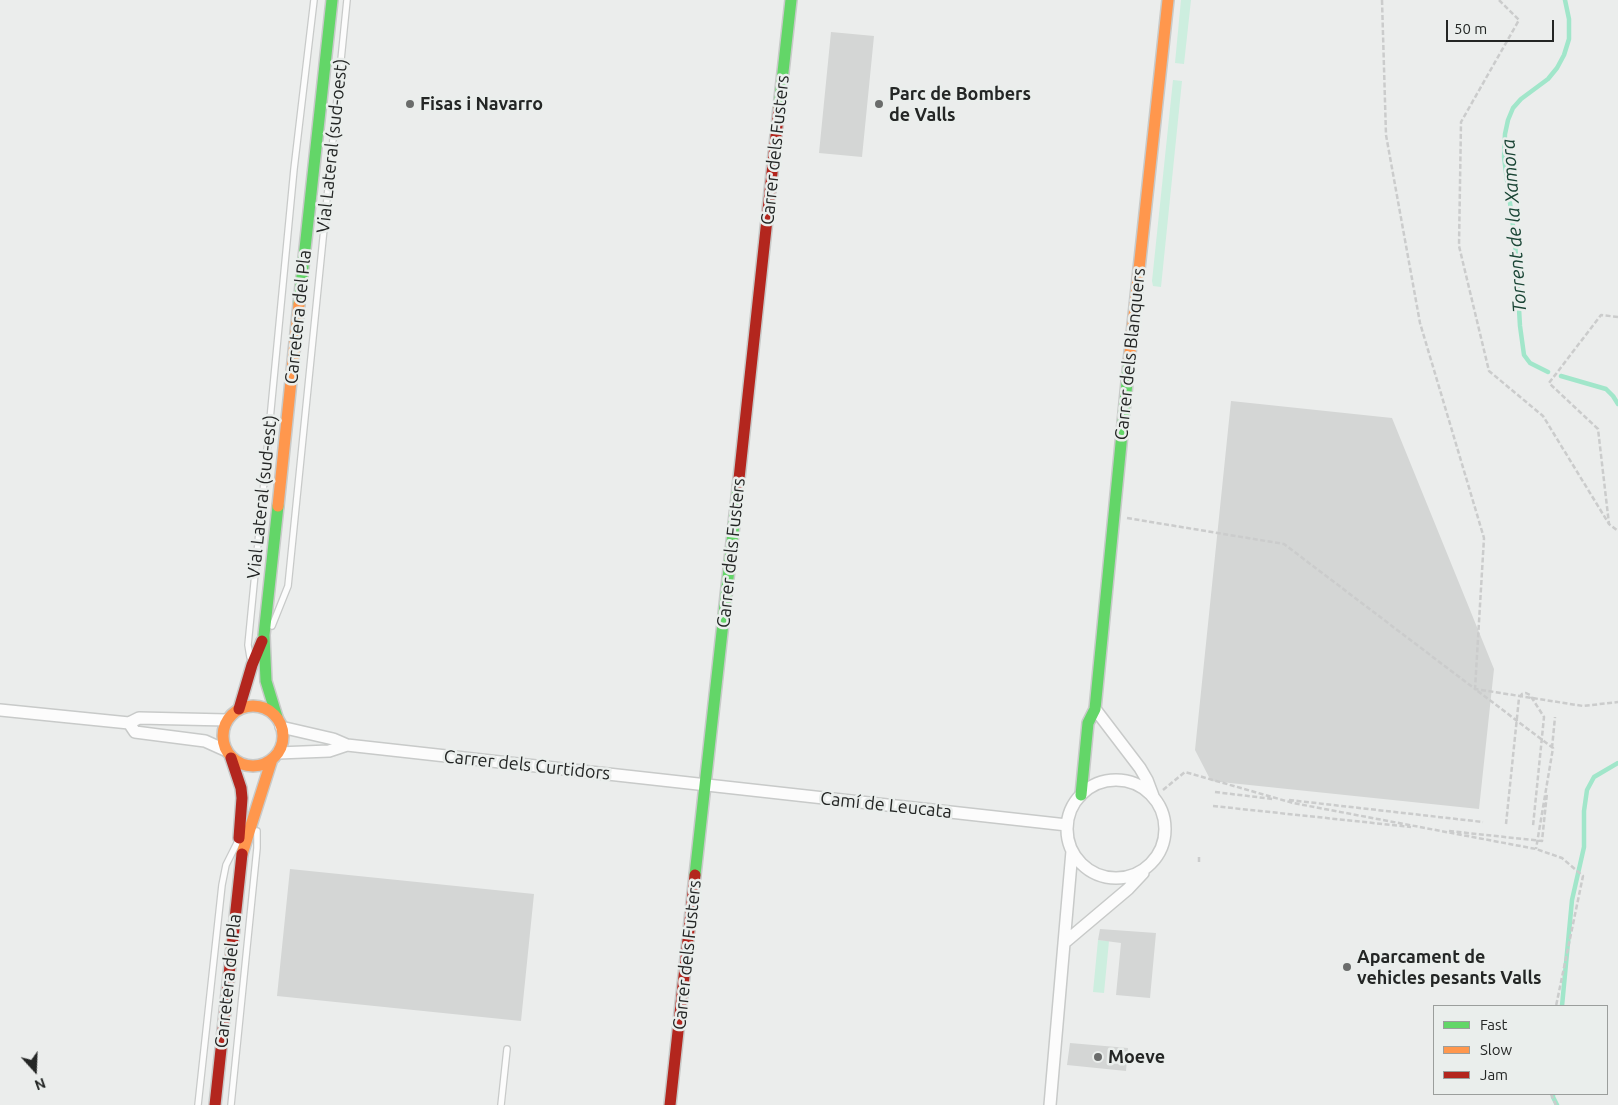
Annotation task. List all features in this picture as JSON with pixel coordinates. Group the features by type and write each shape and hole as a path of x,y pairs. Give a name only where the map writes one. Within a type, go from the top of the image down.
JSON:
{"street":[{"name":"Carretera del Pla","path":"264,635 332,0"},
{"name":"Carrer dels Fusters","path":"670,1105 791,0"},
{"name":"Carrer dels Blanquers","path":"1081,795 1088,723 1095,709 1113,516 1168,0"},
{"path":"240,709 252,665 264,635"},
{"path":"241,858 275,756 282,745 283,736 266,681 264,635"},
{"path":"241,858 239,837 241,788 222,740 223,730 232,714 248,706 257,706 271,712 279,722"},
{"path":"1064,943 1128,889 1151,863 1161,848 1165,831 1162,814 1148,780 1095,709"},
{"path":"0,710 129,723 139,718 227,720"},
{"name":"Carrer dels Curtidors","path":"279,722 333,738 347,745 706,785"},
{"path":"129,723 135,732 204,742 228,754 240,764 254,766 263,764 275,756"},
{"name":"Carrer dels Curtidors","path":"275,756 329,750 347,745"},
{"path":"1151,863 1136,874 1127,877 1108,878 1090,871 1083,866 1072,851 1067,825 1071,809 1081,795 1095,785 1104,782 1122,781 1140,786 1154,798"},
{"name":"Camí de Leucata","path":"706,785 1067,825"},
{"path":"1050,1105 1072,851"},
{"name":"Carretera del Pla","path":"215,1105 241,858"}],"lane":[{"name":"Vial Lateral (sud-est)","path":"252,665 248,645 294,179 314,0"},
{"name":"Vial Lateral (sud-oest)","path":"264,647 288,586 347,0"},
{"path":"231,1105 257,848 256,810"},
{"path":"198,1105 222,885 226,866 239,837"},
{"path":"501,1105 507,1050"}],"path":[{"path":"1382,0 1386,136 1420,323 1484,538 1475,689"},
{"path":"1500,0 1519,20 1461,122 1459,246 1489,371 1543,416 1609,524 1618,531"},
{"path":"1609,524 1598,429 1549,383 1602,315 1618,317"},
{"path":"1113,516 1284,544 1553,748 1536,849"},
{"path":"1475,689 1583,706 1618,702"},
{"path":"1506,824 1519,698 1522,694 1526,693 1530,695 1544,717 1533,826"},
{"path":"1213,806 1542,841 1555,717"},
{"path":"1154,798 1186,772 1293,803 1536,849 1562,858 1583,876 1556,1005"},
{"path":"1215,792 1483,822"},
{"path":"1199,857 1199,862"}],"green space":[{"path":"1181,0 1191,0 1184,64 1175,63"},
{"path":"1173,80 1182,81 1161,287 1153,286 1152,281"},
{"path":"1098,940 1109,941 1104,993 1093,992"}],"building":[{"path":"831,32 874,36 862,157 819,153"},
{"path":"1231,401 1392,418 1494,669 1479,809 1211,781 1195,750"},
{"path":"290,869 534,894 521,1021 277,996"},
{"path":"1100,929 1156,933 1150,998 1116,995 1121,943 1098,940"},
{"name":"Moeve","path":"1070,1043 1128,1048 1126,1071 1067,1065"}],"waterway":[{"name":"Torrent de la Xamora","path":"1548,372 1530,363 1524,355 1520,326 1515,241 1504,157 1505,134 1513,108 1521,99 1548,79 1564,55 1569,39 1569,19 1565,0"},
{"name":"Torrent de la Xamora","path":"1561,376 1606,389 1618,404"},
{"path":"1562,1005 1572,900 1584,847 1584,811 1587,790 1594,777 1618,763"},
{"path":"1553,1095 1557,1105"}],"traffic: fast":[{"path":"299,304 332,0"},
{"path":"779,108 791,0"},
{"path":"1081,795 1088,723 1095,709 1129,362"},
{"path":"695,875 738,488"},
{"path":"277,717 266,681 264,635 278,506"}],"traffic: slow":[{"path":"1129,362 1168,0"},
{"path":"278,506 299,304"},
{"path":"253,706 270,711 278,719 283,736 278,753 270,761 253,766 236,761 228,753 223,736 228,719 236,711 253,706"},
{"path":"242,854 272,759"}],"traffic: jam":[{"path":"738,488 779,108"},
{"path":"239,709 252,665 262,641"},
{"path":"231,758 241,788 239,838"},
{"path":"215,1105 242,854"},
{"path":"670,1105 695,875"}],"place":[{"name":"Fisas i Navarro","path":"410,104"},
{"name":"Parc de Bombers de Valls","path":"879,104"},
{"name":"Aparcament de vehicles pesants Valls","path":"1347,967"},
{"name":"Moeve","path":"1098,1057"}]}
